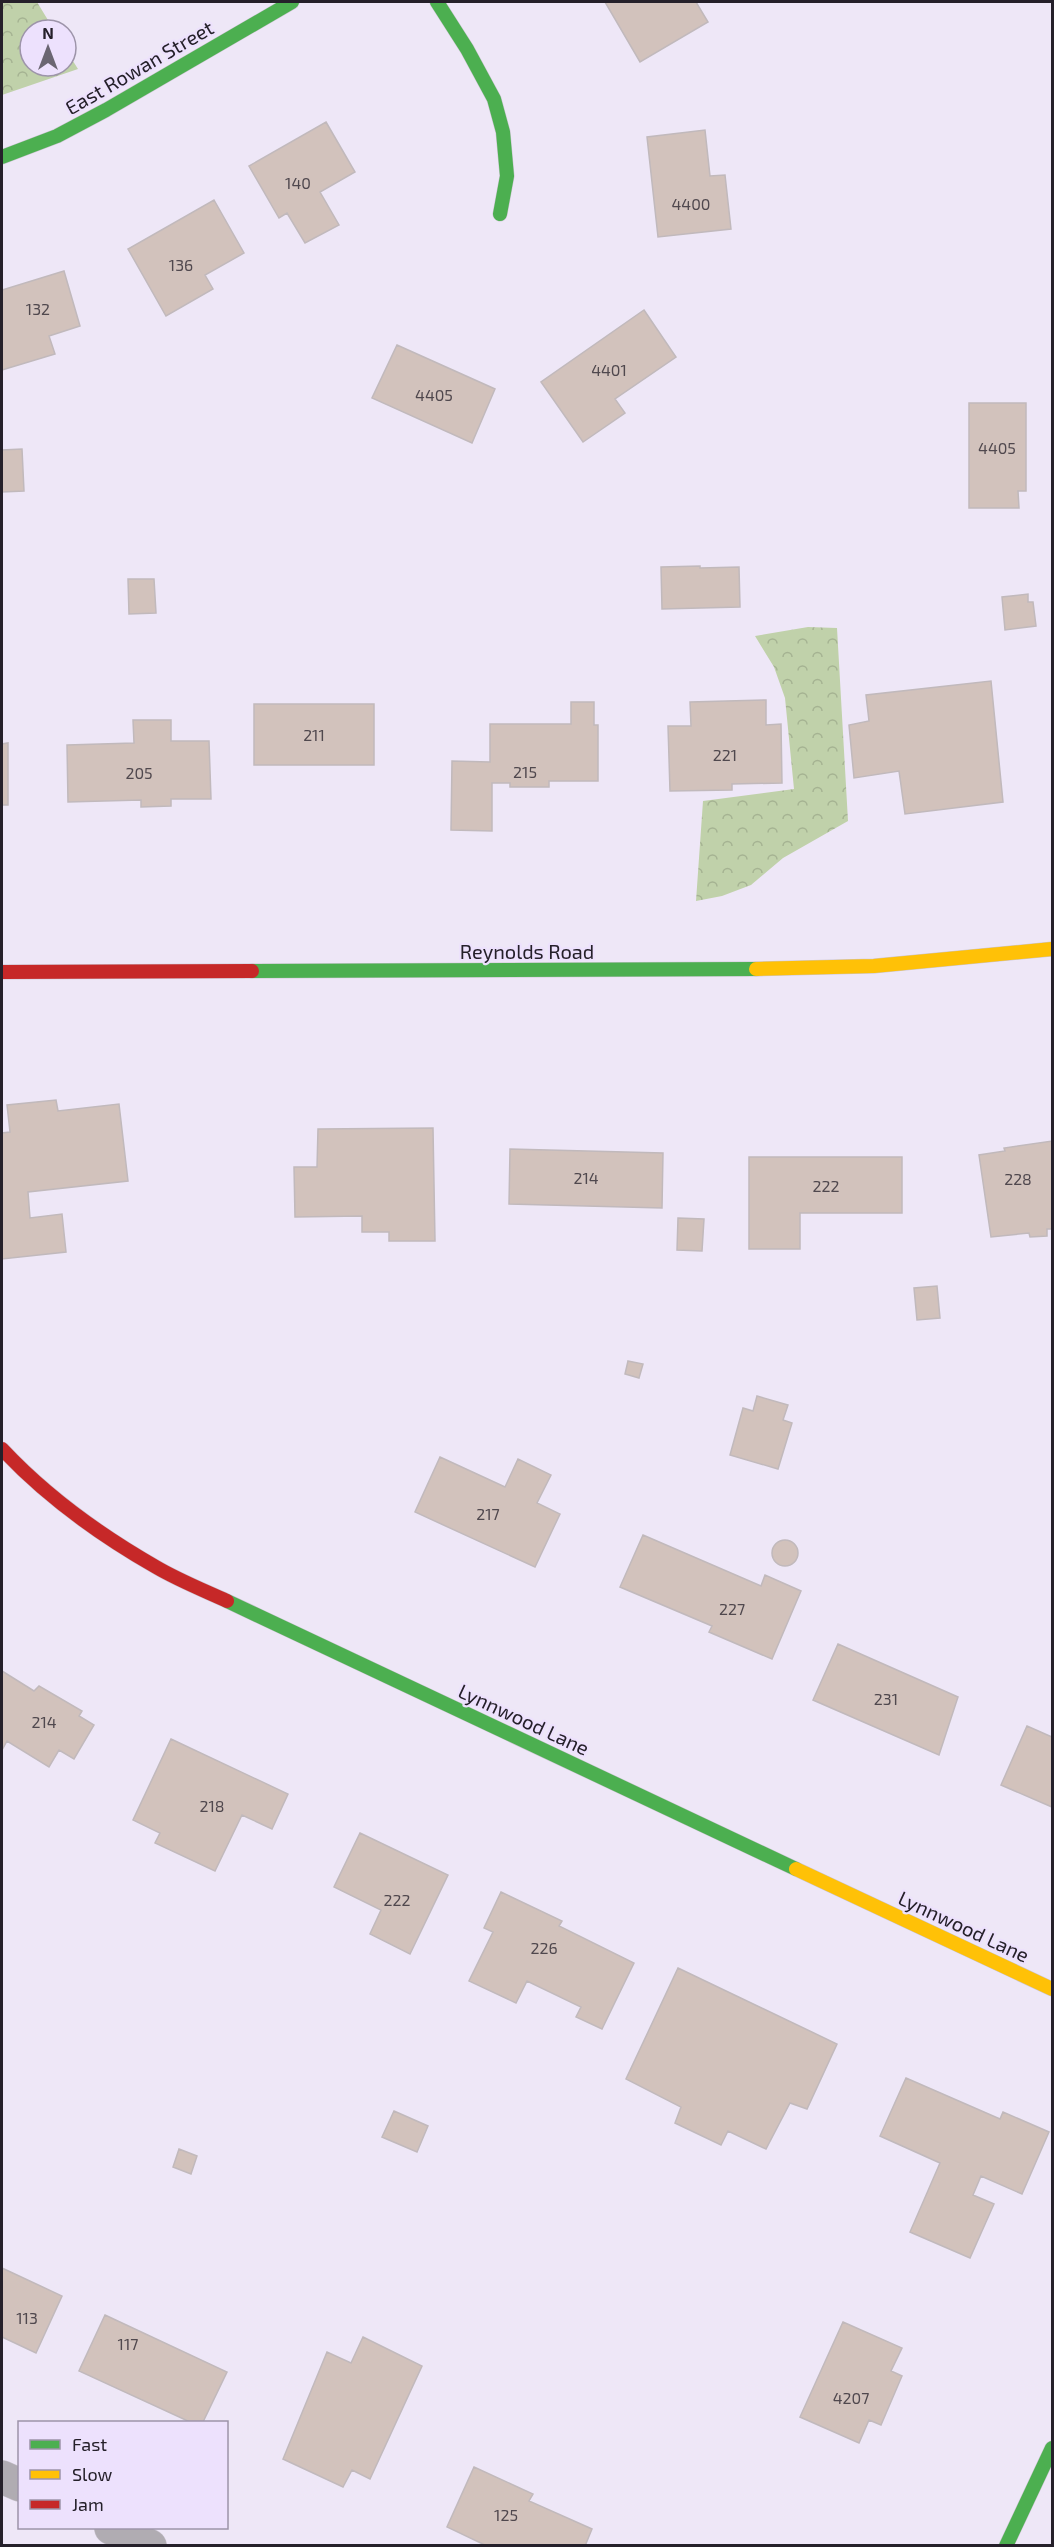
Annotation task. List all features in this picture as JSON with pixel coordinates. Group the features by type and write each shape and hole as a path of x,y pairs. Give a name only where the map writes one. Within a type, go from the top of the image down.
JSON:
{"street":[{"name":"East Rowan Street","path":"2,157 57,136 106,110 292,2"},
{"path":"437,2 467,49 494,99 503,132 507,176 500,214"},
{"name":"Reynolds Road","path":"2,972 732,970 874,966 1053,949"},
{"name":"Lynnwood Lane","path":"2,1449 14,1463 80,1519 157,1568 1053,1989"},
{"path":"1006,2546 1053,2448"},
{"path":"2,2477 18,2485"},
{"path":"113,2529 150,2546"}],"green space":[{"path":"2,2 37,2 47,18 18,18 18,78 52,78 2,95"},
{"path":"808,627 837,628 848,821 783,858 751,885 722,896 696,901 703,801 794,789 785,698 774,667 755,636"}],"building":[{"path":"605,2 696,2 708,22 640,62"},
{"path":"326,122 355,172 320,192 339,225 305,243 287,213 279,218 249,166"},
{"path":"705,130 710,176 725,175 731,229 658,237 647,137"},
{"path":"214,200 244,253 205,275 213,289 166,316 128,249"},
{"path":"64,271 80,326 49,336 55,354 2,370 2,290"},
{"path":"644,310 676,357 615,399 625,413 583,442 541,382"},
{"path":"397,345 495,389 472,443 372,398"},
{"path":"969,403 1026,403 1026,491 1018,491 1019,508 969,508"},
{"path":"22,449 24,491 2,492 2,450"},
{"path":"700,566 700,568 739,567 740,607 662,609 661,567"},
{"path":"128,579 154,579 156,613 129,614"},
{"path":"1028,594 1028,602 1033,602 1036,626 1005,630 1002,597"},
{"path":"991,681 1003,802 905,814 899,771 854,778 849,725 869,721 866,695"},
{"path":"766,700 766,725 781,724 782,783 732,784 732,790 670,791 668,726 691,726 690,702"},
{"path":"571,702 594,702 594,725 598,725 598,781 549,781 549,787 510,787 510,783 492,783 492,831 451,830 452,761 490,762 490,724 571,724"},
{"path":"254,704 374,704 374,765 254,765"},
{"path":"133,720 171,720 171,741 209,741 211,799 171,799 171,806 141,807 141,800 68,802 67,745 134,743"},
{"path":"8,743 8,805 2,805 2,744"},
{"path":"56,1100 58,1111 119,1104 128,1181 28,1192 30,1218 62,1214 66,1252 2,1259 2,1133 10,1132 7,1105"},
{"path":"433,1128 435,1241 389,1241 389,1232 362,1232 362,1216 295,1217 294,1167 317,1167 318,1129"},
{"path":"1052,1141 1052,1229 1047,1229 1047,1236 1030,1237 1029,1233 991,1237 979,1155 1005,1151 1004,1148"},
{"path":"510,1149 663,1153 662,1208 509,1204"},
{"path":"749,1157 902,1157 902,1213 800,1213 800,1249 749,1249"},
{"path":"678,1218 704,1219 702,1251 677,1250"},
{"path":"937,1286 940,1318 917,1320 914,1288"},
{"path":"628,1361 643,1364 639,1378 625,1374"},
{"path":"757,1396 788,1405 783,1420 792,1423 778,1469 730,1455 743,1408 753,1411"},
{"path":"440,1457 505,1487 518,1459 551,1475 537,1503 560,1514 535,1567 415,1512"},
{"path":"643,1535 761,1586 765,1575 801,1591 772,1659 709,1632 712,1626 620,1587"},
{"path":"785,1540 794,1544 798,1553 794,1562 785,1566 776,1562 772,1553 776,1544"},
{"path":"838,1644 958,1697 939,1755 813,1700"},
{"path":"2,1671 34,1691 39,1686 82,1711 79,1716 94,1725 74,1759 59,1750 49,1767 7,1741 2,1750"},
{"path":"1027,1726 1052,1737 1052,1807 1001,1785"},
{"path":"171,1739 288,1794 272,1829 242,1815 215,1871 155,1843 160,1833 133,1820"},
{"path":"360,1833 448,1875 410,1954 370,1934 381,1910 334,1887"},
{"path":"501,1892 562,1921 559,1926 634,1963 602,2029 576,2017 581,2007 527,1981 516,2003 469,1981 493,1932 484,1928"},
{"path":"678,1968 837,2044 807,2109 790,2103 766,2149 728,2131 721,2145 675,2123 681,2107 626,2079"},
{"path":"906,2078 1000,2119 1003,2112 1049,2132 1022,2194 981,2176 973,2195 994,2204 970,2258 910,2232 940,2163 880,2136"},
{"path":"394,2111 428,2126 417,2152 382,2137"},
{"path":"179,2149 197,2156 191,2174 173,2167"},
{"path":"2,2268 62,2296 36,2353 2,2337"},
{"path":"105,2315 227,2372 203,2421 188,2421 79,2371"},
{"path":"843,2322 902,2348 891,2371 902,2376 881,2425 869,2420 859,2443 800,2417"},
{"path":"363,2337 422,2366 370,2479 352,2470 343,2487 283,2459 327,2352 351,2363"},
{"path":"474,2467 533,2494 529,2501 592,2529 585,2546 487,2546 447,2527"}],"traffic: fast":[{"path":"2,157 57,136 106,110 292,2"},
{"path":"437,2 467,49 494,99 503,132 507,176 500,214"},
{"path":"252,971 756,969"},
{"path":"227,1601 796,1869"},
{"path":"1006,2546 1052,2448"}],"traffic: slow":[{"path":"756,969 874,966 1052,949"},
{"path":"796,1869 1052,1989"}],"traffic: jam":[{"path":"2,972 252,971"},
{"path":"2,1449 55,1499 115,1542 164,1572 227,1601"}]}
